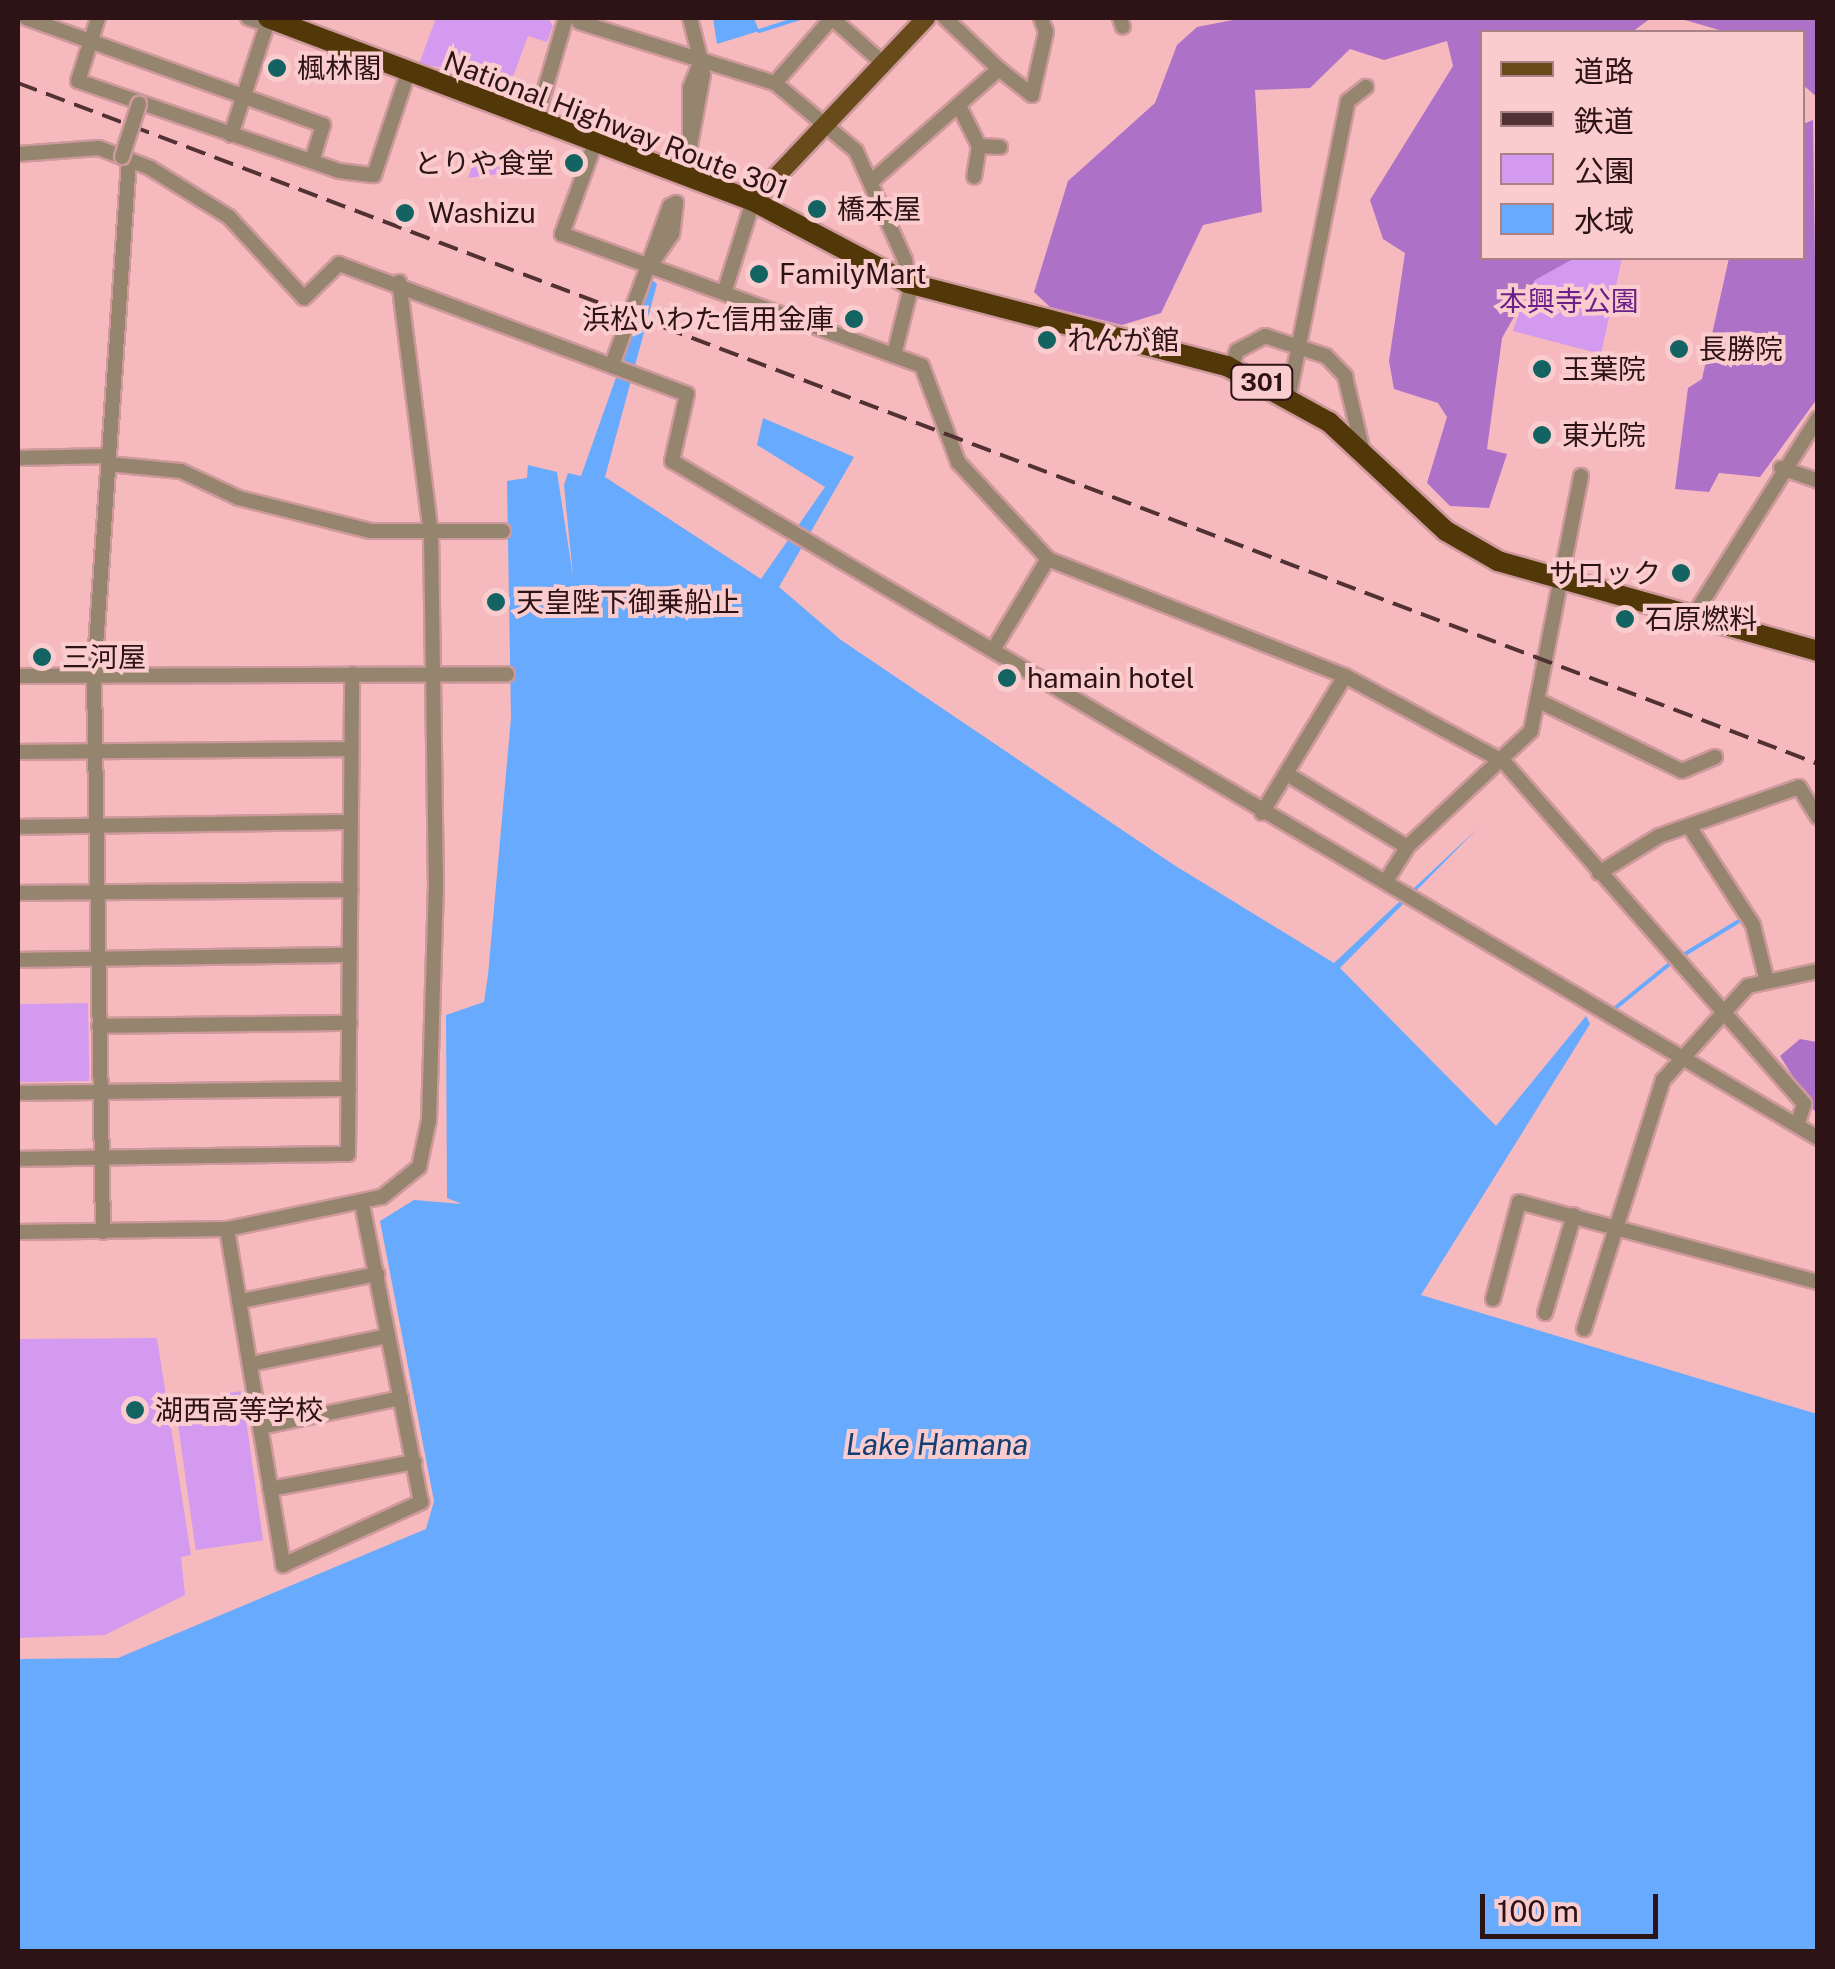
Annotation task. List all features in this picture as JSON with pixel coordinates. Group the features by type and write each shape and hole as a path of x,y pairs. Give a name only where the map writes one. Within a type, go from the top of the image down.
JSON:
{"highway":[{"name":"National Highway Route 301","path":"261,20 594,146 753,201 908,283 1230,368 1289,395 1363,452 1471,548 1565,582 1818,651"}],"main road":[{"path":"753,201 926,18"}],"street":[{"path":"26,18 323,125 312,161"},
{"path":"98,18 78,81 312,161 374,175 407,76"},
{"path":"690,18 701,61 697,140 690,146 690,88 701,61"},
{"path":"775,84 832,18 884,64"},
{"path":"945,18 1032,96 1046,32 1040,18"},
{"path":"536,123 565,35 575,19 775,84 856,151 873,180 908,283 894,354"},
{"path":"231,135 245,95 261,20"},
{"path":"873,180 999,69"},
{"path":"1289,395 1321,200 1348,101 1366,88"},
{"path":"103,1232 94,676 126,158 139,104"},
{"path":"959,106 979,146 974,177"},
{"path":"594,146 562,234 725,290 922,366 958,462 1048,559 1345,676 1504,762 1804,1104 1798,1124"},
{"path":"979,146 1000,147"},
{"path":"18,154 99,148 126,158 229,217 304,298 339,264 399,282 687,394 672,460 1262,814 1388,878 1818,1138"},
{"path":"725,290 753,201"},
{"path":"612,365 650,265"},
{"path":"18,1232 227,1229 362,1204 409,1180 426,1148 431,1008 432,534 399,282"},
{"path":"1230,368 1238,351 1265,336 1299,343 1345,376 1363,452"},
{"path":"1692,618 1782,468 1818,418"},
{"path":"18,458 108,460 181,471 239,498 370,531 503,531"},
{"path":"1782,468 1818,481"},
{"path":"1388,878 1408,847 1504,762 1531,731 1565,582 1581,476"},
{"path":"993,650 1048,559"},
{"path":"18,1159 348,1154 352,674"},
{"path":"18,676 507,674"},
{"path":"1262,814 1345,676"},
{"path":"1538,700 1682,771 1716,757"},
{"path":"18,752 351,749"},
{"path":"1286,774 1408,847"},
{"path":"1599,873 1659,836 1692,831 1799,787 1818,818"},
{"path":"18,827 351,822"},
{"path":"1692,831 1753,926 1766,978"},
{"path":"18,892 350,890"},
{"path":"18,960 350,955"},
{"path":"1584,1329 1663,1080 1722,1009 1766,978 1818,971"},
{"path":"99,1026 350,1022"},
{"path":"18,1093 349,1090"},
{"path":"1494,1299 1519,1202 1818,1282"},
{"path":"227,1229 282,1565 420,1502 362,1204"},
{"path":"1545,1313 1574,1215"},
{"path":"241,1301 377,1274"},
{"path":"251,1364 388,1336"},
{"path":"261,1427 401,1398"},
{"path":"270,1489 414,1462"}],"green space":[{"path":"436,18 548,18 553,26 547,42 528,36 507,93 466,71 419,64"},
{"path":"527,146 520,164 511,172 468,178 474,161 506,169"},
{"name":"本興寺公園","path":"1536,260 1622,260 1601,354 1513,331"},
{"path":"88,1003 89,1081 19,1082 18,1004"},
{"path":"157,1338 191,1555 181,1557 185,1595 105,1635 18,1638 18,1339"},
{"path":"242,1391 263,1541 196,1550 175,1400"}],"shaded area":[{"path":"1243,18 1651,18 1635,30 1480,30 1480,260 1571,260 1535,280 1502,338 1487,449 1507,454 1489,508 1450,506 1427,483 1447,417 1438,403 1394,389 1389,361 1405,253 1383,239 1370,200 1453,66 1447,41 1384,60 1350,49 1310,88 1255,90 1262,212 1203,225 1161,313 1122,325 1050,307 1034,292 1068,181 1155,103 1177,45 1197,27"},
{"path":"1678,18 1817,18 1817,97 1805,87 1805,30 1719,30"},
{"path":"1813,120 1817,399 1760,477 1719,473 1709,492 1675,489 1688,388 1702,379 1729,260 1805,260 1805,123"},
{"path":"1800,1039 1817,1042 1817,1115 1780,1056"}],"water":[{"path":"713,18 754,18 759,31 717,44"},
{"name":"Lake Hamana","path":"651,279 657,284 605,477 761,579 825,487 757,445 763,418 854,457 779,587 841,640 1174,865 1334,963 1478,828 1340,968 1496,1126 1586,1016 1590,1024 1421,1295 1817,1414 1817,1951 18,1951 18,1659 118,1658 426,1529 434,1501 380,1221 414,1200 462,1204 447,1198 446,1015 484,1002 488,975 511,718 507,481 527,478 528,465 557,472 573,577 564,485 568,473 581,476"}],"waterway":[{"path":"759,31 800,18"},
{"path":"1536,666 1545,627"},
{"path":"1680,957 1744,918"},
{"path":"1614,1009 1672,962"}],"railway":[{"path":"18,83 1818,764"}],"place":[{"name":"楓林閣","path":"277,68"},
{"name":"とりや食堂","path":"574,163"},
{"name":"橋本屋","path":"817,209"},
{"name":"Washizu","path":"405,213"},
{"name":"FamilyMart","path":"759,274"},
{"name":"浜松いわた信用金庫","path":"854,319"},
{"name":"れんが館","path":"1047,340"},
{"name":"長勝院","path":"1679,349"},
{"name":"玉葉院","path":"1542,369"},
{"name":"東光院","path":"1542,435"},
{"name":"サロック","path":"1681,573"},
{"name":"天皇陛下御乗船止","path":"496,602"},
{"name":"石原燃料","path":"1625,619"},
{"name":"三河屋","path":"42,657"},
{"name":"hamain hotel","path":"1007,678"},
{"name":"湖西高等学校","path":"135,1410"}]}
